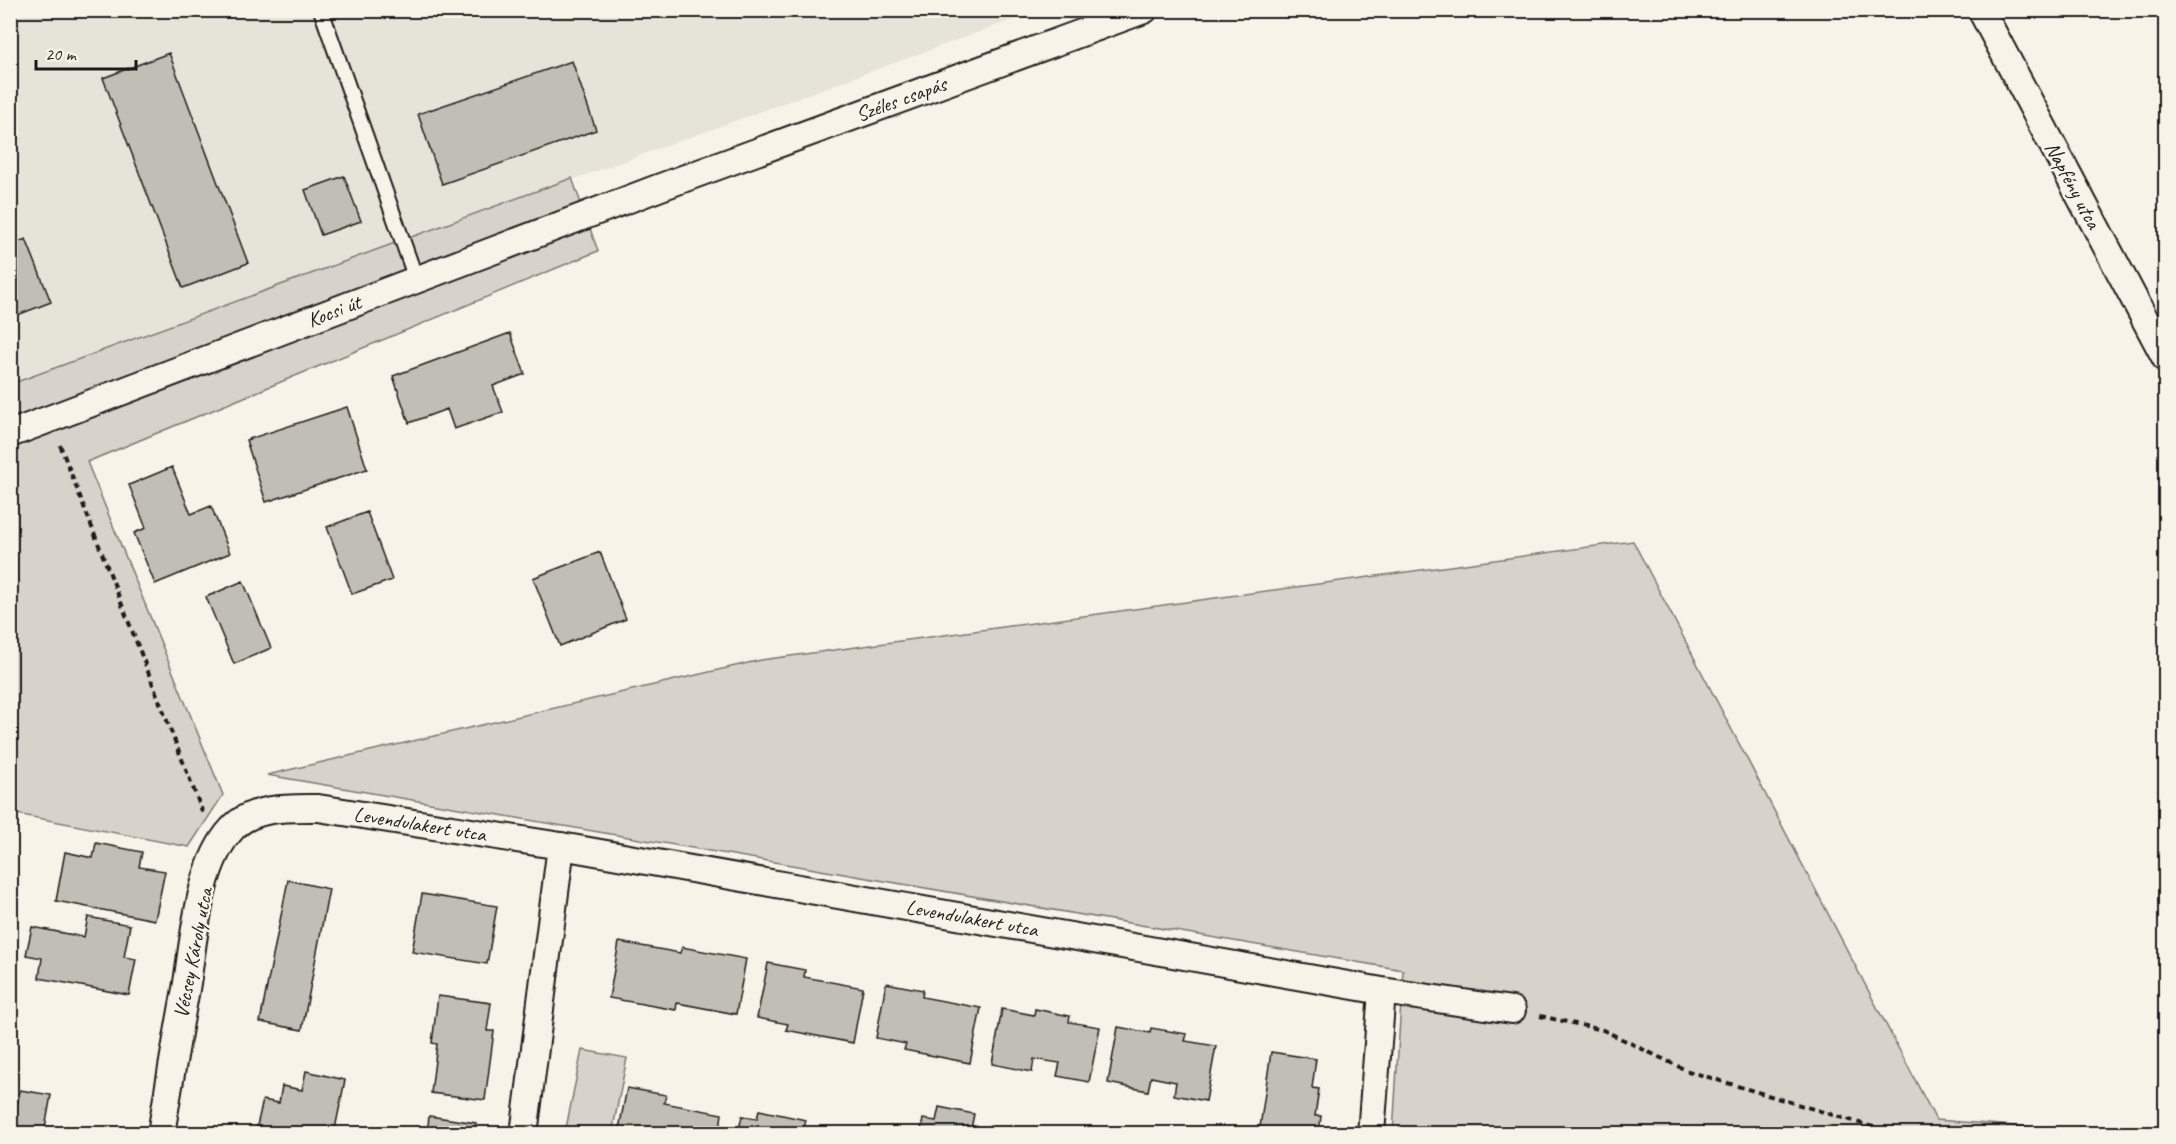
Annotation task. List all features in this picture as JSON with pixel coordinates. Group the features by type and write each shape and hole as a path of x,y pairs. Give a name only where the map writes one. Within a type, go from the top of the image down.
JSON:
{"street":[{"name":"Széles csapás","path":"658,188 1144,10"},
{"name":"Napfény utca","path":"1981,10 2166,359"},
{"name":"Kocsi út","path":"10,434 658,188"},
{"name":"Vécsey Károly utca","path":"160,1134 199,910 218,847 233,827 253,816 279,807"},
{"name":"Levendulakert utca","path":"279,807 318,808 561,846 1382,991 1512,1010"},
{"path":"525,1134 561,846"},
{"path":"1371,1134 1382,991"}],"lane":[{"path":"321,10 416,279"}],"path":[{"path":"50,419 218,847"},
{"path":"1512,1010 1603,1030 1688,1071 1876,1128 1928,1134"}],"shaded area":[{"path":"11,11 1037,11 11,384"},
{"path":"572,178 598,251 87,462 223,795 189,847 11,813 11,384"},
{"path":"1633,541 1936,1120 2108,1133 1393,1133 1403,970 267,775 761,660"},
{"path":"582,1050 627,1058 612,1133 565,1133"}],"building":[{"path":"169,53 248,263 183,288 103,78"},
{"path":"572,61 596,130 442,184 418,114"},
{"path":"344,176 361,221 321,235 305,190"},
{"path":"26,239 51,302 10,318 10,245"},
{"path":"510,333 525,374 493,386 503,412 454,429 447,409 409,423 393,376"},
{"path":"347,407 367,469 266,502 246,440"},
{"path":"172,467 191,514 211,506 230,553 155,584 134,533 146,528 129,485"},
{"path":"367,512 392,580 352,594 327,527"},
{"path":"600,552 626,619 560,646 533,578"},
{"path":"243,581 271,648 234,664 206,597"},
{"path":"96,843 142,852 139,867 165,871 155,920 56,901 65,852 93,858"},
{"path":"288,880 329,889 302,1030 260,1022"},
{"path":"422,894 497,906 487,964 412,952"},
{"path":"88,917 130,925 124,957 136,959 129,995 39,978 42,958 26,955 32,927 84,937"},
{"path":"619,942 680,953 682,947 746,959 736,1014 677,1003 676,1010 609,998"},
{"path":"768,963 805,970 804,977 863,988 853,1043 786,1030 788,1024 757,1018"},
{"path":"886,983 923,990 922,997 981,1008 970,1063 904,1050 906,1044 876,1038"},
{"path":"438,996 491,1003 487,1031 494,1031 485,1100 431,1093 437,1044 432,1043"},
{"path":"1002,1009 1034,1015 1035,1009 1070,1016 1069,1022 1100,1027 1089,1082 1057,1076 1060,1063 1034,1059 1032,1072 992,1064"},
{"path":"1118,1027 1150,1033 1151,1028 1187,1034 1185,1041 1216,1046 1206,1101 1174,1095 1176,1082 1151,1077 1148,1091 1108,1083"},
{"path":"1271,1052 1316,1059 1312,1088 1319,1089 1315,1116 1321,1116 1319,1134 1259,1134"},
{"path":"306,1071 345,1080 334,1134 255,1134 263,1100 279,1103 282,1086 302,1090"},
{"path":"627,1088 666,1095 664,1103 722,1114 719,1134 618,1134"},
{"path":"20,1090 51,1095 44,1134 12,1131"},
{"path":"939,1107 974,1114 970,1134 920,1134 923,1119 936,1121"},
{"path":"759,1110 806,1120 804,1128 819,1131 818,1134 738,1134 742,1116 757,1119"},
{"path":"429,1116 476,1123 475,1134 427,1134"}]}
